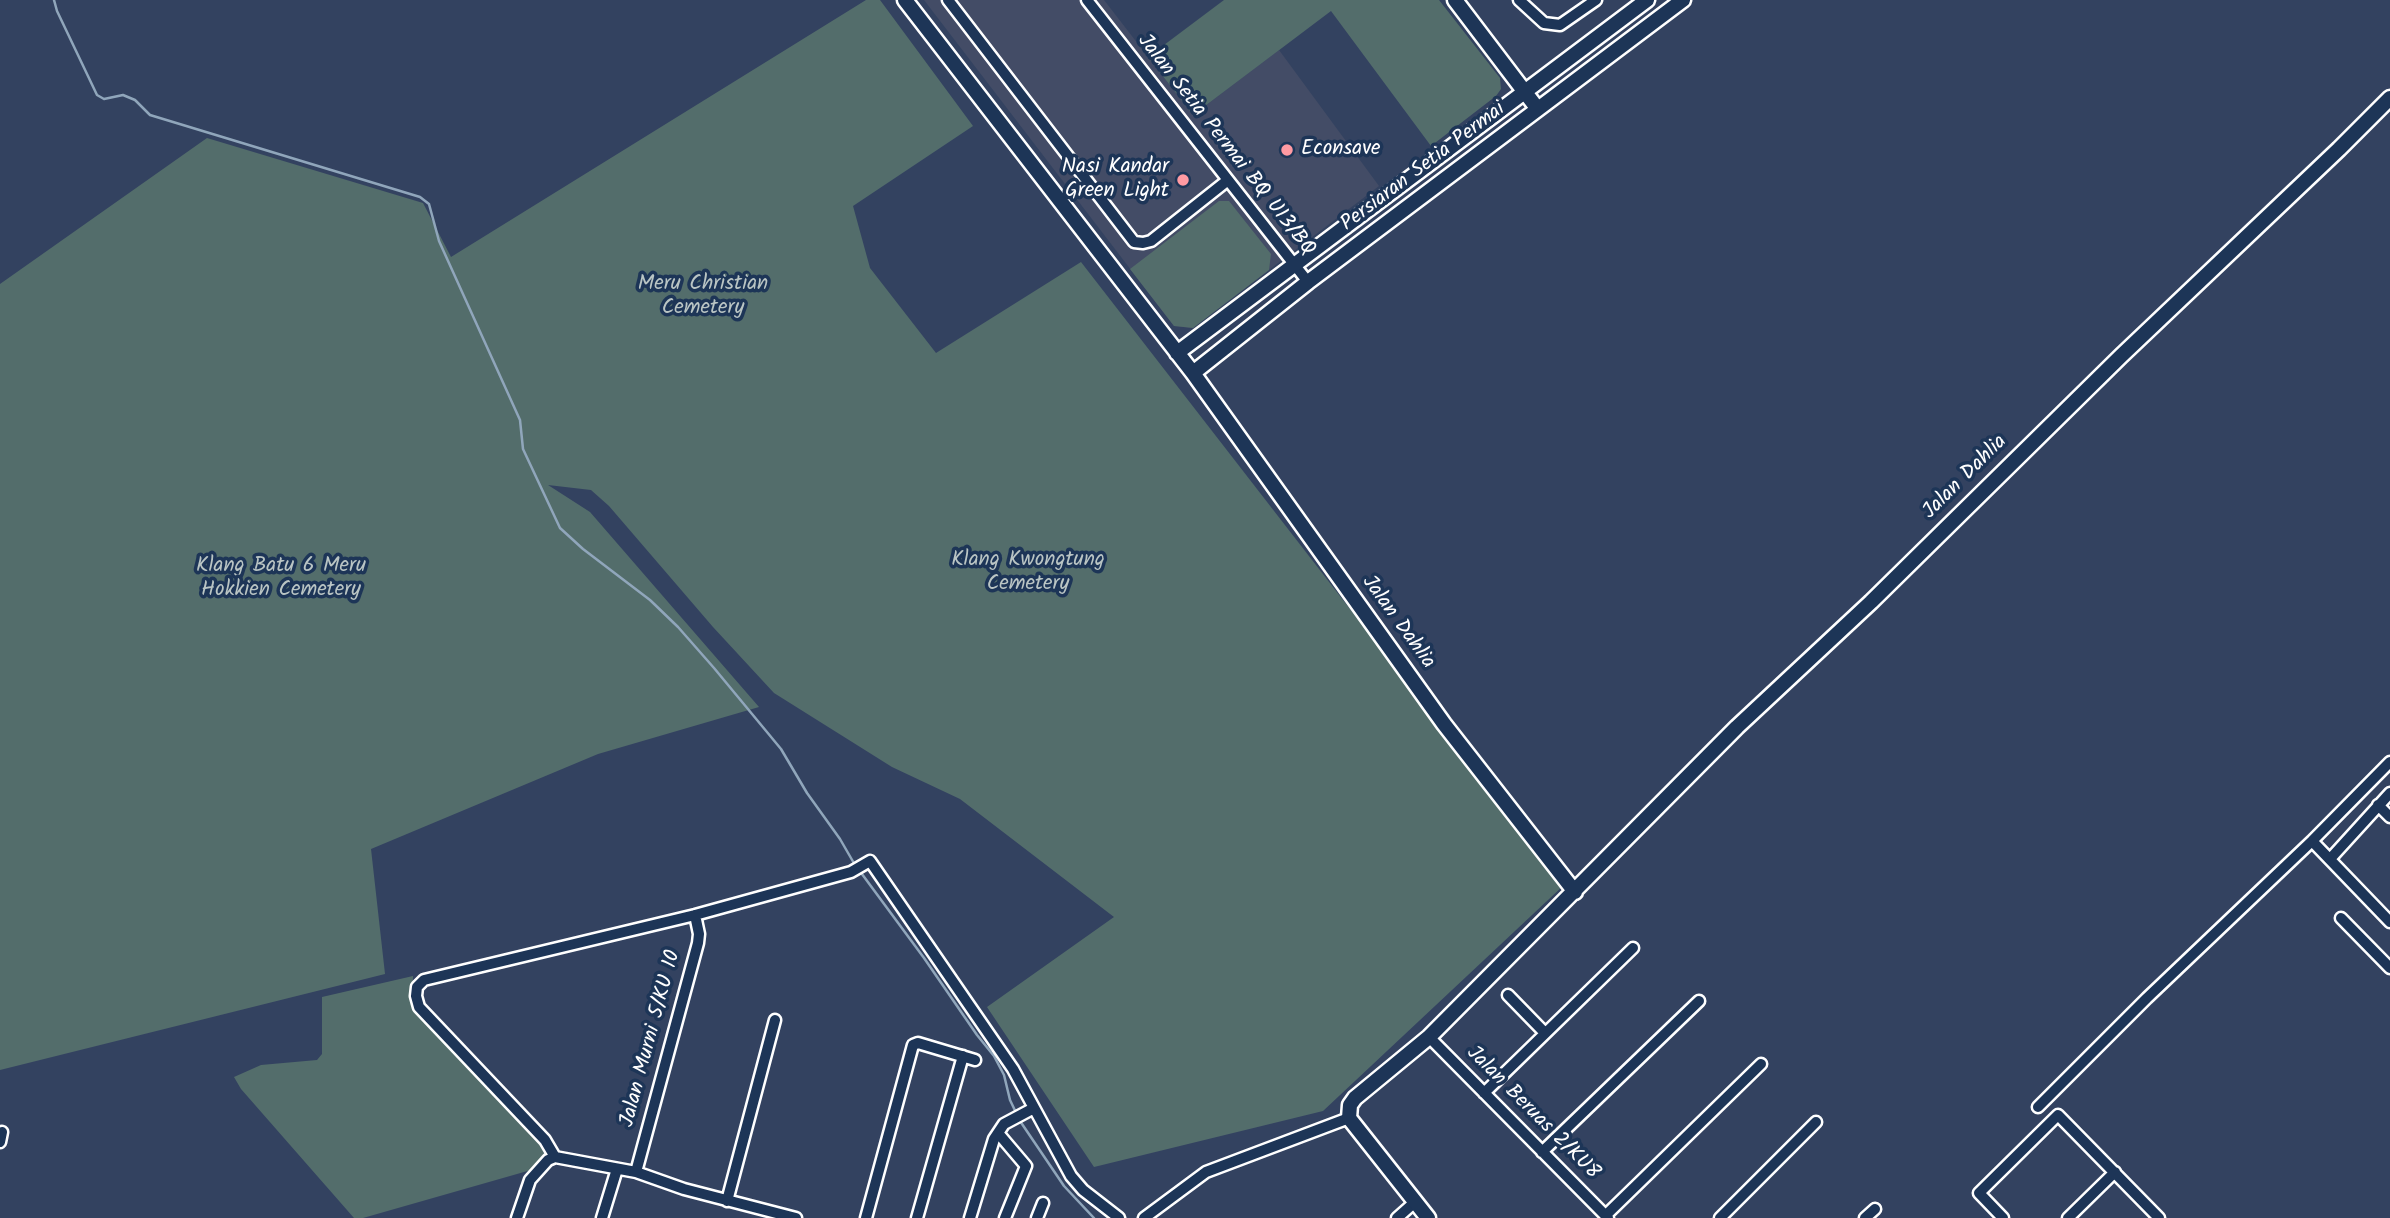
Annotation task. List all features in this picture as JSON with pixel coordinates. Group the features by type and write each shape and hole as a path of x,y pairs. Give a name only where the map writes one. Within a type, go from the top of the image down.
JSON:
{"street":[{"name":"Jalan Dahlia","path":"905,0 1193,373 1444,724 1575,892"},
{"path":"949,0 1134,242 1151,241 1228,180"},
{"name":"Jalan Setia Permai BQ U13/BQ","path":"1087,0 1308,282"},
{"path":"1455,0 1537,108"},
{"path":"1518,0 1544,23 1552,25 1566,23 1596,0"},
{"name":"Persiaran Setia Permai","path":"1177,353 1647,0"},
{"name":"Persiaran Setia Permai","path":"1193,373 1308,282 1683,0"},
{"name":"Jalan Dahlia","path":"1349,1118 1350,1105 1355,1098 1429,1037 1737,727 1871,601 2390,98"},
{"path":"2038,1107 2390,762"},
{"path":"2330,859 2390,793"},
{"path":"2378,805 2390,817"},
{"path":"2312,841 2390,922"},
{"path":"555,1157 545,1140 419,1007 417,987 424,980 695,915 851,873 870,861 1013,1069 1071,1176 1083,1190 1119,1218"},
{"name":"Jalan Murni 5/KU 10","path":"636,1172 698,943 695,915"},
{"path":"2341,918 2390,968"},
{"path":"1484,1093 1633,948"},
{"path":"1507,995 1545,1033"},
{"path":"1542,1152 1699,1001"},
{"path":"727,1201 775,1020"},
{"name":"Jalan Beruas 2/KU8","path":"1429,1037 1607,1217"},
{"path":"866,1218 913,1045 918,1043 975,1060"},
{"path":"917,1218 963,1056"},
{"path":"1607,1217 1761,1064"},
{"path":"970,1218 998,1133 1004,1124 1034,1108"},
{"path":"2003,1218 1979,1193 2059,1115 2159,1218"},
{"path":"1144,1218 1206,1172 1349,1118 1428,1218"},
{"path":"1720,1218 1816,1122"},
{"path":"998,1133 1026,1166 1004,1218"},
{"path":"517,1218 530,1180 548,1160 555,1157 636,1172 684,1189 796,1218"},
{"path":"602,1218 617,1169"},
{"path":"2068,1218 2115,1172"},
{"path":"1397,1218 1415,1202"},
{"path":"1037,1218 1043,1203"},
{"path":"1865,1218 1875,1209"}],"shaded area":[{"path":"924,0 1104,0 1193,115 1279,50 1379,186 1193,328 1174,326"}],"green space":[{"path":"866,0 880,0 973,126 853,206 870,268 936,353 1081,262 1564,885 1323,1111 1094,1167 987,1007 1114,917 960,799 892,767 774,693 609,506 591,490 548,485 590,512 759,707 598,754 371,849 385,974 0,1070 0,284 207,138 423,203 451,257"},
{"path":"1224,0 1439,0 1500,78 1501,89 1496,96 1431,146 1331,11 1193,115 1148,57"},
{"path":"1219,201 1229,201 1271,254 1269,270 1193,328 1174,326 1130,269"},
{"path":"413,976 412,1007 541,1143 544,1154 531,1170 363,1218 354,1218 241,1089 234,1077 261,1065 317,1060 322,1054 322,997"}],"waterway":[{"path":"54,0 97,95 104,99 123,95 135,100 150,115 420,197 429,204 439,241 520,420 523,449 560,528 650,600 714,668 781,749 855,865"},
{"path":"859,870 994,1056 1004,1075 1010,1100 1020,1121 1064,1186 1094,1218"}],"place":[{"name":"Econsave","path":"1287,150"},
{"name":"Nasi Kandar Green Light","path":"1183,180"}],"park label":[{"name":"Meru Christian Cemetery","path":"703,297"},
{"name":"Klang Kwongtung Cemetery","path":"1028,573"},
{"name":"Klang Batu 6 Meru Hokkien Cemetery","path":"281,579"}]}
